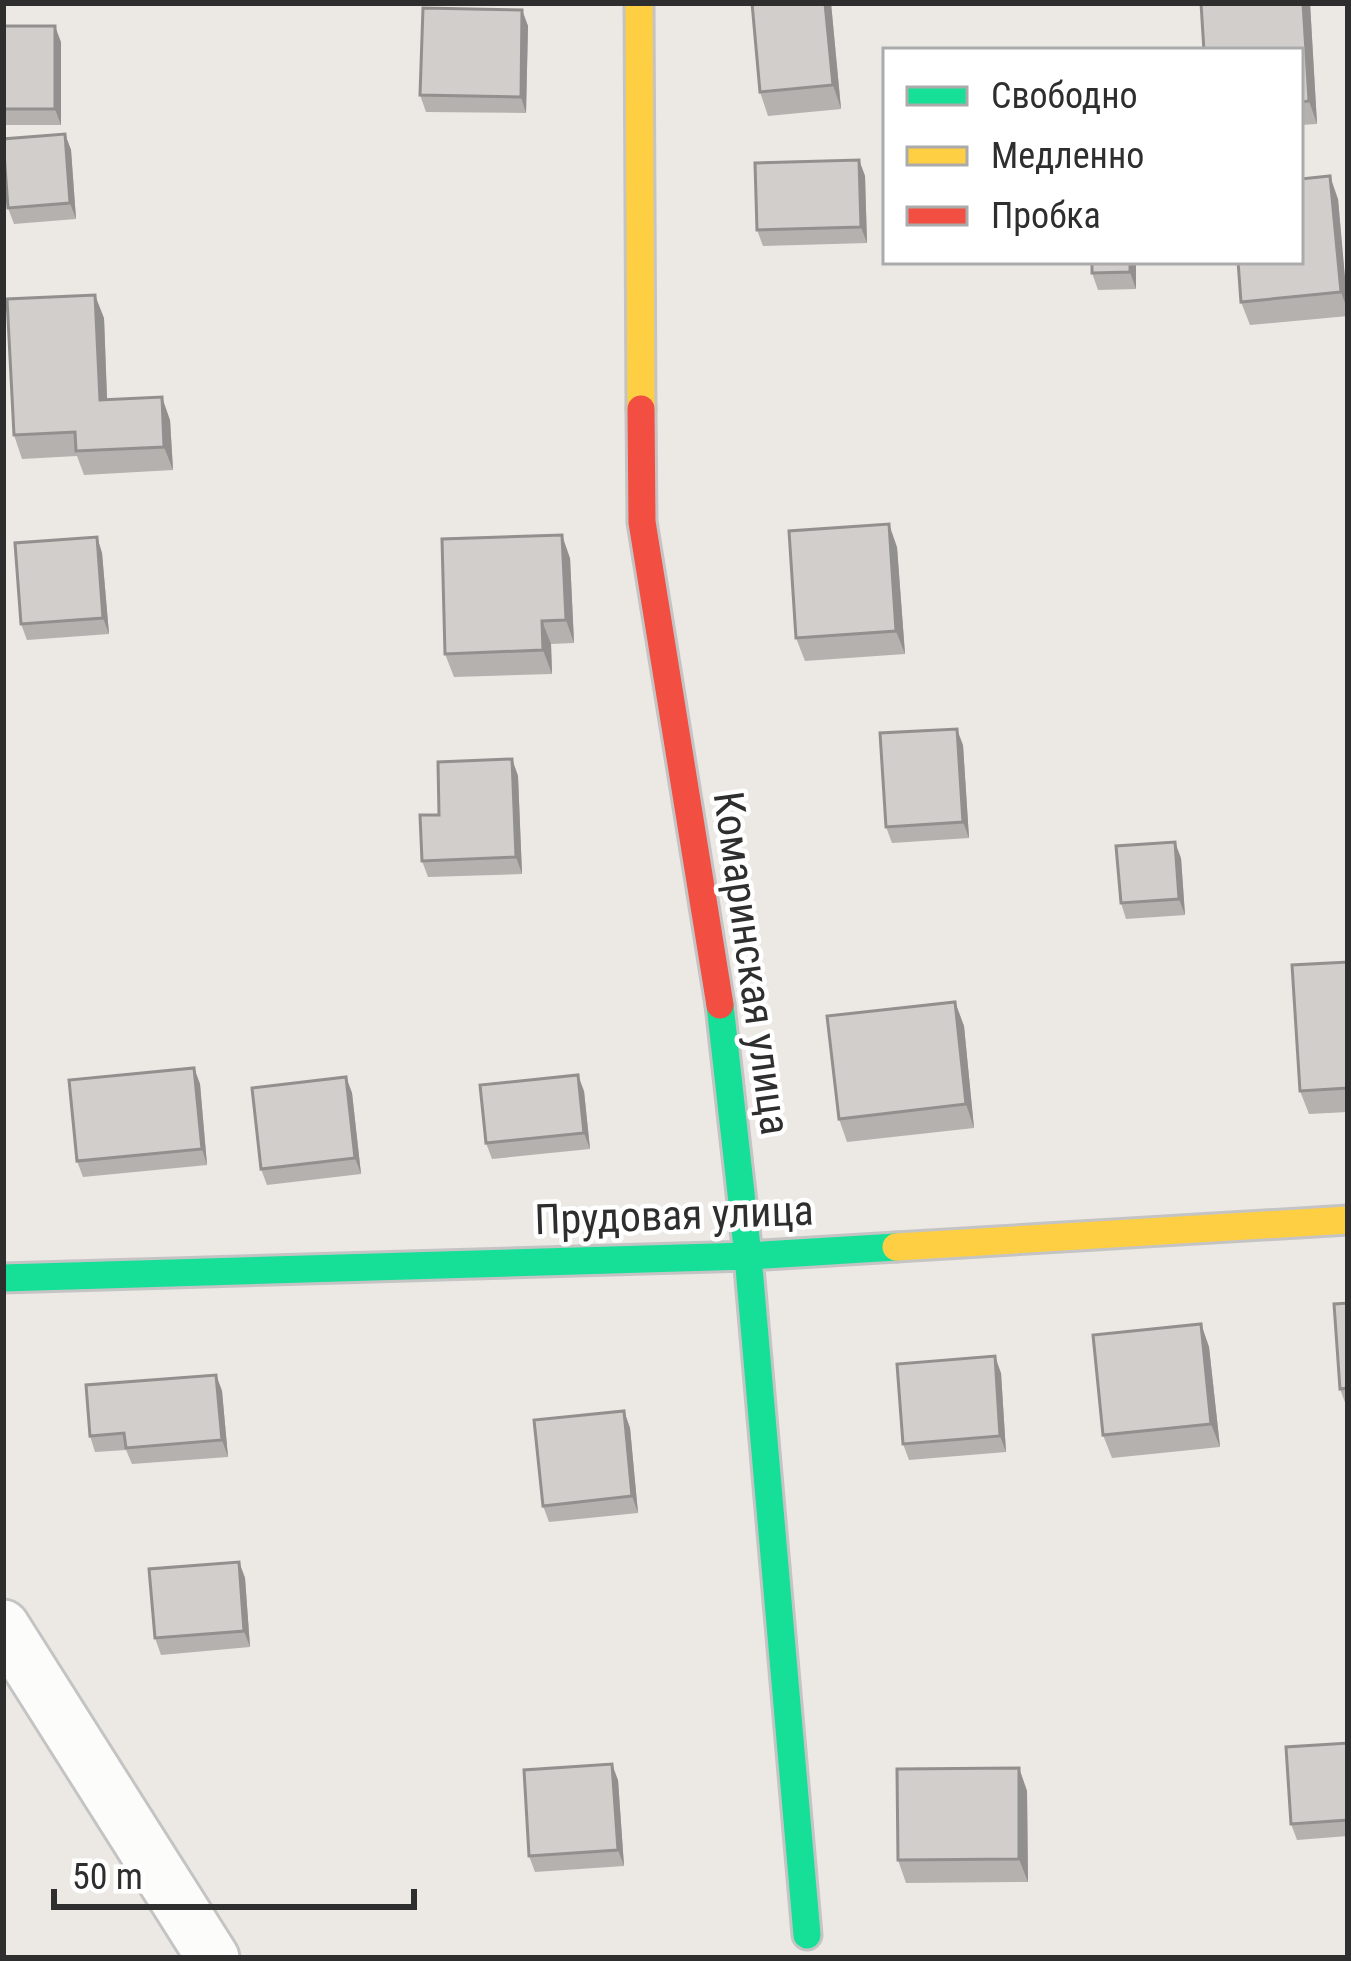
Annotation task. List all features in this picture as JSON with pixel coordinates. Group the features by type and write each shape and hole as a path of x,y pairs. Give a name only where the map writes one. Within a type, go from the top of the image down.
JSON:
{"street":[{"name":"Комаринская улица","path":"639,3 642,522 723,1021 807,1935"},
{"name":"Прудовая улица","path":"3,1278 748,1256 1348,1220"},
{"path":"3,1626 213,1958"}],"building":[{"path":"752,3 825,3 833,85 760,92"},
{"path":"1201,3 1303,3 1309,101 1303,102 1303,48 1204,48"},
{"path":"423,8 522,10 521,97 420,95"},
{"path":"3,26 55,26 55,109 3,109"},
{"path":"65,134 70,203 8,208 3,139"},
{"path":"859,160 861,227 757,230 755,163"},
{"path":"1330,176 1341,292 1241,302 1238,264 1303,264 1303,179"},
{"path":"1092,264 1130,264 1130,272 1092,273"},
{"path":"95,295 100,400 162,397 164,447 76,451 75,432 14,435 7,299"},
{"path":"889,524 896,631 796,638 789,531"},
{"path":"562,535 566,620 542,621 543,650 445,654 442,539"},
{"path":"97,537 103,618 21,624 15,543"},
{"path":"957,729 963,822 886,827 880,733"},
{"path":"512,759 516,857 422,861 420,815 439,815 438,762"},
{"path":"1175,842 1179,899 1121,903 1116,846"},
{"path":"1348,962 1348,1088 1300,1091 1292,965"},
{"path":"955,1002 966,1104 839,1119 827,1016"},
{"path":"194,1068 202,1149 77,1161 69,1080"},
{"path":"578,1075 584,1133 486,1143 480,1085"},
{"path":"346,1077 355,1158 261,1169 252,1088"},
{"path":"1348,1303 1348,1388 1340,1389 1334,1304"},
{"path":"1201,1324 1211,1424 1103,1435 1093,1335"},
{"path":"995,1356 1000,1436 903,1444 897,1364"},
{"path":"216,1375 222,1440 126,1448 124,1433 90,1436 86,1385"},
{"path":"624,1411 632,1496 543,1506 534,1420"},
{"path":"239,1562 244,1631 155,1638 149,1569"},
{"path":"1348,1743 1348,1820 1291,1824 1286,1747"},
{"path":"612,1764 618,1850 529,1856 524,1770"},
{"path":"1019,1768 1019,1859 898,1860 897,1769"}],"traffic: fast":[{"path":"720,1005 748,1256 807,1935"},
{"path":"3,1278 748,1256 896,1247"}],"traffic: slow":[{"path":"639,3 641,409"},
{"path":"896,1247 1348,1220"}],"traffic: jam":[{"path":"641,409 642,522 720,1005"}]}
